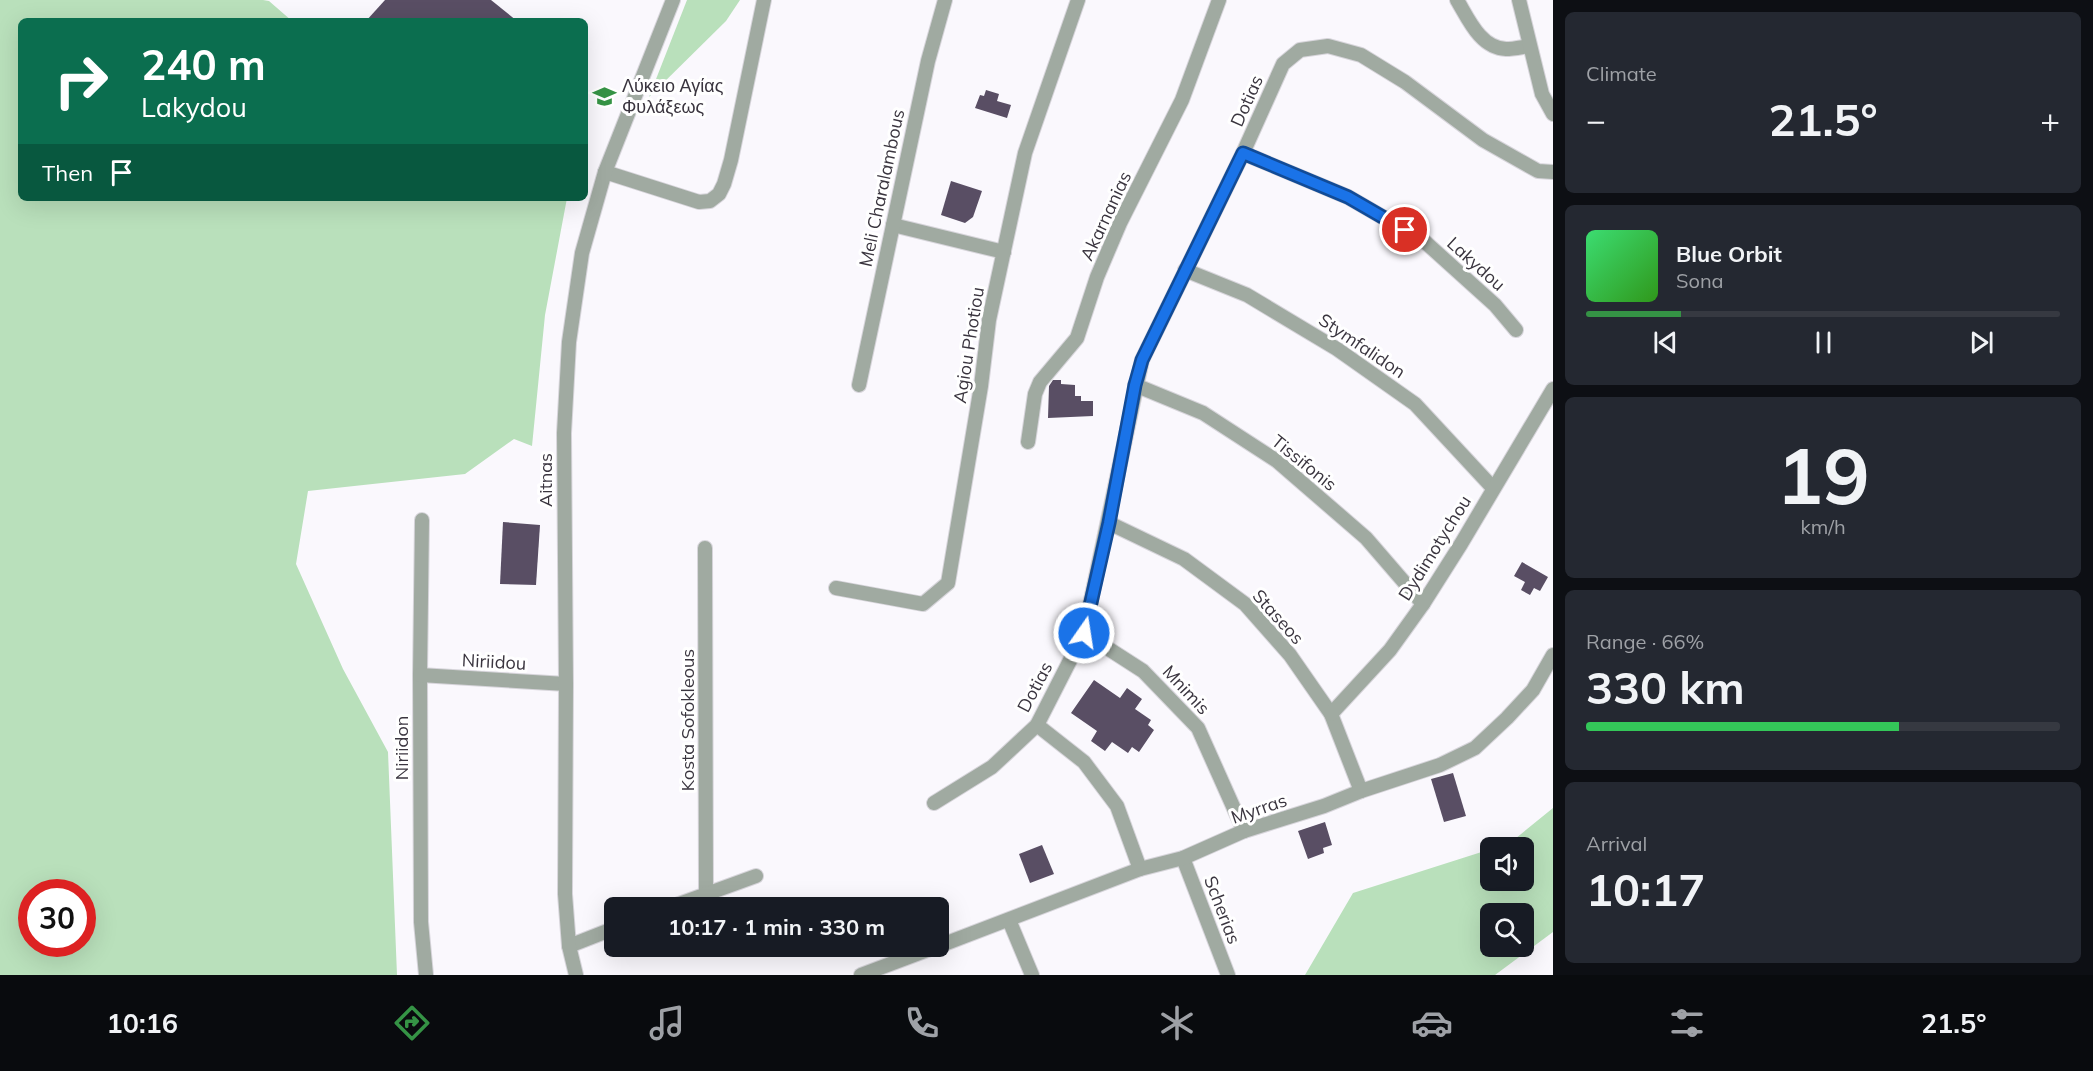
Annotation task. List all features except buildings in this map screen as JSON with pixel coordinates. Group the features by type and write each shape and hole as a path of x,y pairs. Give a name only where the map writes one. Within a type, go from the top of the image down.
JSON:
{"street":[{"name":"Aitnas","path":"576,975 569,946 565,894 564,433 569,342 582,253 605,172 673,0"},
{"path":"605,172 699,202 710,201 719,194 731,160 764,0"},
{"name":"Meli Charalambous","path":"859,385 928,61 945,0"},
{"name":"Agiou Photiou","path":"836,588 923,604 948,583 981,386 989,320 1025,153 1078,0"},
{"name":"Akarnanias","path":"1028,442 1035,393 1040,382 1077,338 1102,266 1120,223 1182,100 1219,0"},
{"path":"1457,0 1476,31 1494,47 1506,49 1529,46"},
{"path":"1519,0 1542,94 1553,114"},
{"name":"Dotias","path":"934,803 992,766 1037,725 1084,633 1142,360 1243,153 1283,64 1300,50 1328,46 1361,55 1405,82 1483,141 1538,171 1553,172"},
{"name":"Lakydou","path":"1243,153 1348,197 1424,241 1495,305 1516,330"},
{"path":"893,225 1004,252"},
{"name":"Stymfalidon","path":"1185,270 1247,295 1337,349 1415,404 1493,488"},
{"name":"Tissifonis","path":"1135,385 1203,413 1277,461 1366,538 1423,604"},
{"name":"Dydimotychou","path":"1331,714 1390,650 1423,604 1553,389"},
{"name":"Niriidon","path":"422,520 421,922 426,975"},
{"name":"Staseos","path":"1109,523 1184,559 1245,604 1290,656 1331,714 1361,791"},
{"name":"Kosta Sofokleous","path":"705,548 706,892"},
{"name":"Mnimis","path":"1084,633 1143,671 1198,728 1244,831"},
{"name":"Myrras","path":"949,942 1140,869 1183,858 1244,831 1324,807 1361,791 1440,765 1474,748 1507,718 1533,690 1553,655"},
{"name":"Niriidou","path":"420,675 566,684"},
{"path":"1037,725 1084,762 1117,806 1140,869"},
{"name":"Scherias","path":"1183,858 1228,975"},
{"path":"694,897 756,876"},
{"path":"1009,920 1032,975"},
{"path":"569,946 604,932"},
{"name":"Myrras","path":"861,975 892,970 917,957"}],"green space":[{"path":"0,0 263,0 269,1 289,18 18,18 18,201 566,201 545,315 532,446 514,439 465,474 308,491 296,564 343,669 388,752 397,975 0,975"},
{"path":"687,0 740,0 726,21 649,97"},
{"path":"1553,808 1553,932 1534,946 1534,903 1480,903 1480,957 1519,957 1495,975 1305,975 1353,893 1480,853 1480,891 1534,891 1534,837 1517,837"}],"place":[{"name":"Λύκειο Αγίας Φυλάξεως","path":"604,96"}],"route":[{"path":"1084,633 1142,360 1243,153 1348,197 1405,230"}]}
